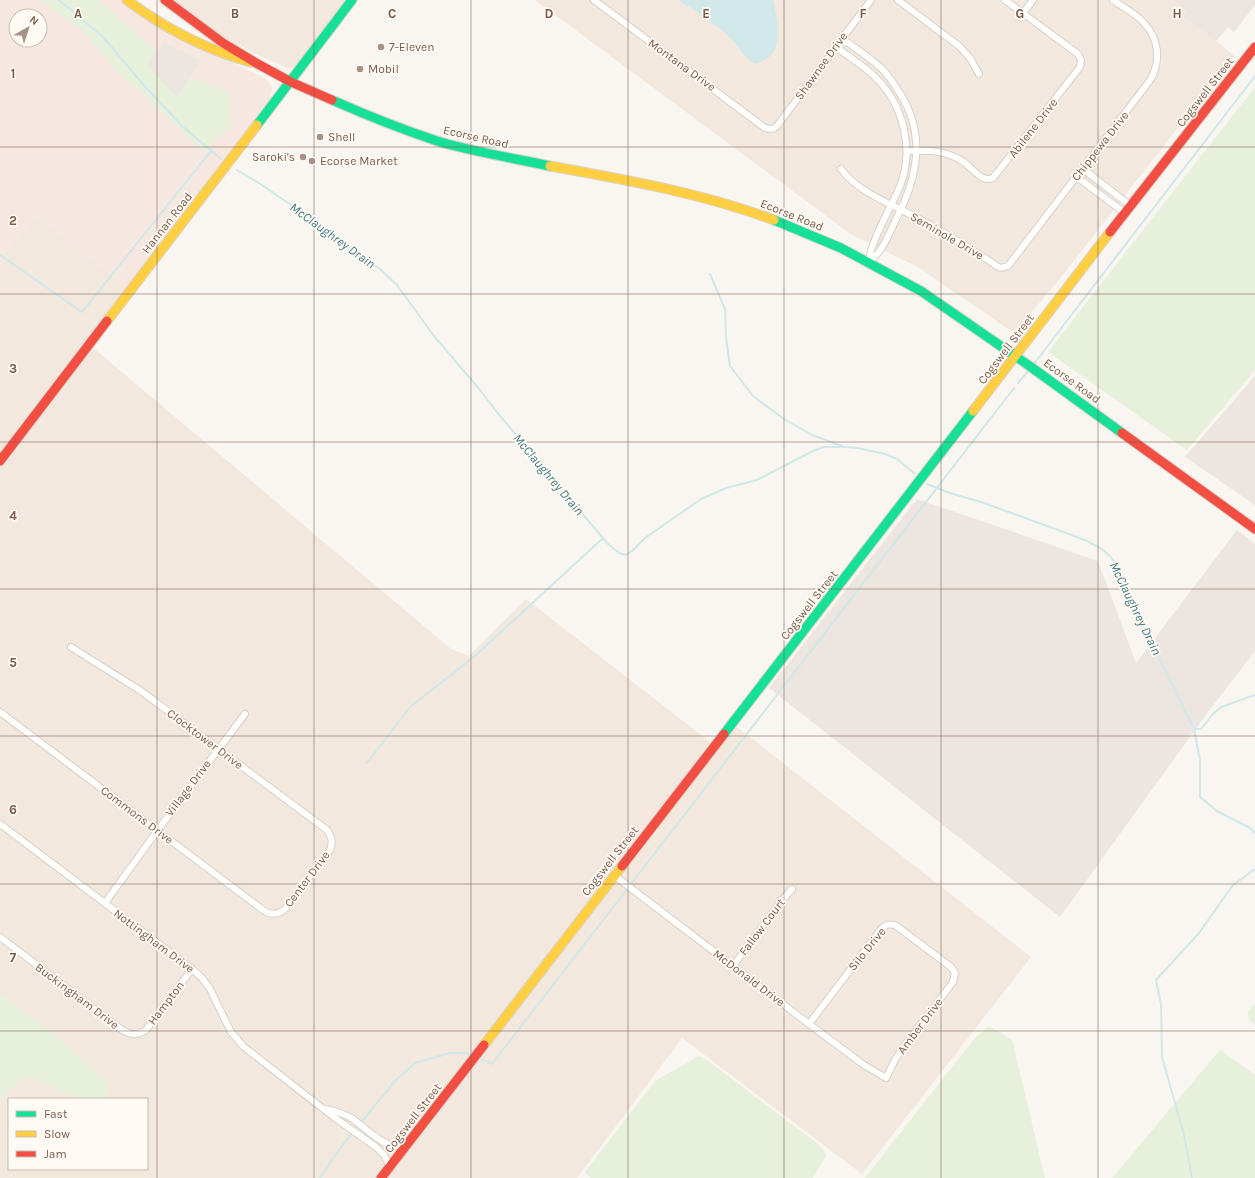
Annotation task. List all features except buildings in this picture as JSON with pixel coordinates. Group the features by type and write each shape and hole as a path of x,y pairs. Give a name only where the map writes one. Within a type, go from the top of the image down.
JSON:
{"street":[{"name":"Ecorse Road","path":"127,0 165,27 218,52 237,59 256,63"},
{"name":"Ecorse Road","path":"165,0 223,43 241,52 256,63 291,82 382,122 438,141 491,154 674,190 737,207 807,233 870,263 921,291 1016,356 1255,529"},
{"name":"Hannan Road","path":"0,461 262,117 291,82 352,0"},
{"name":"Montana Drive","path":"594,0 765,128 770,129"},
{"name":"Shawnee Drive","path":"770,129 777,126 871,0"},
{"path":"898,0 960,46 970,58 979,74"},
{"path":"1005,0 1023,13 1033,0"},
{"name":"Chippewa Drive","path":"1002,268 1008,266 1077,177 1155,72 1158,58 1156,44 1149,29 1143,22 1113,0"},
{"name":"Abilene Drive","path":"907,151 934,151 951,156 965,163 982,178 990,180 993,178 1080,67 1082,62 1078,54 1023,13"},
{"path":"846,42 876,64 892,80 905,101 916,134 917,151 915,170 908,194 881,250 870,263 872,246 902,182 907,151 900,115 890,94 875,77 840,50 839,43 846,42"},
{"name":"Cogswell Street","path":"381,1178 1255,47"},
{"name":"Seminole Drive","path":"841,169 856,185 950,236 997,267 1002,268"},
{"path":"1083,169 1128,210"},
{"path":"1077,177 1128,210"},
{"name":"Clocktower Drive","path":"71,647 141,691 324,828 330,834 332,840"},
{"name":"Commons Drive","path":"0,712 262,910 275,914"},
{"name":"Village Drive","path":"105,903 156,830 246,714"},
{"name":"Nottingham Drive","path":"0,824 192,969 202,978 210,989 231,1032 238,1041 250,1052 384,1155 390,1167"},
{"name":"Center Drive","path":"275,914 285,909 328,853 332,840"},
{"name":"McDonald Drive","path":"615,876 864,1065 886,1078"},
{"name":"Fallow Court","path":"733,966 778,905 792,889"},
{"name":"Silo Drive","path":"809,1024 882,928 886,925 895,925 951,967 955,973"},
{"name":"Buckingham Drive","path":"0,937 122,1030 136,1035"},
{"name":"Hampton","path":"136,1035 148,1027 192,969"},
{"name":"Amber Drive","path":"886,1078 903,1048 953,982 955,973"},
{"name":"Nottingham Drive","path":"324,1108 354,1119 386,1143 393,1146 399,1146 410,1142"}],"shaded area":[{"path":"0,0 121,0 198,46 264,78 271,85 272,89 270,98 128,288 36,215 0,259"},
{"path":"171,0 347,0 302,60 297,65 288,68 260,56 218,34"},
{"path":"535,0 1172,0 1187,11 1183,17 1234,56 1062,276 1014,333 918,267 852,235"},
{"path":"1172,0 1255,0 1255,5 1234,32 1228,27 1216,41 1183,17 1187,11"},
{"path":"164,43 200,60 197,68 176,96 147,65"},
{"path":"36,215 128,288 0,455 0,259"},
{"path":"92,347 451,649 469,656 526,599 719,749 737,727 1031,957 862,1174 682,1038 577,1178 0,1178 0,468"},
{"path":"1255,376 1255,505 1185,457"},
{"path":"917,499 1098,561 1136,663 1237,530 1255,544 1255,651 1205,716 1060,917 769,688"}],"green space":[{"path":"39,0 99,0 157,52 147,65 176,96 190,77 229,92 231,126 203,152 138,89 121,76 81,29"},
{"path":"1255,87 1255,370 1187,450 1048,352"},
{"path":"0,992 67,1045 108,1084 107,1093 104,1098 76,1098 38,1080 25,1077 0,1099"},
{"path":"1255,1004 1255,1025 1250,1021 1248,1012"},
{"path":"989,1026 1012,1040 1045,1178 865,1178 974,1039"},
{"path":"1220,1050 1255,1075 1255,1178 1112,1178"},
{"path":"698,1056 703,1057 818,1144 826,1156 813,1178 591,1178 586,1174 585,1172 655,1081"}],"water":[{"path":"679,0 773,0 778,24 775,48 765,60 760,63 754,63 727,34"}],"waterway":[{"name":"McClaughrey Drain","path":"58,0 103,37 141,82 182,126 221,159"},
{"path":"1033,365 1255,76"},
{"path":"0,255 82,312 211,151"},
{"name":"McClaughrey Drain","path":"237,170 291,205 327,233 380,269 397,285 434,336 496,411 607,543 619,553 626,555 645,538 701,499 726,488 757,480 815,450 824,447 858,448 885,454 897,459 915,474"},
{"path":"710,274 725,309 726,338 730,366 753,396 784,419 812,435 842,446"},
{"path":"1018,383 1029,370"},
{"path":"478,1058 492,1064 1014,388"},
{"name":"McClaughrey Drain","path":"927,484 950,493 984,503 1087,541 1102,549 1110,556 1116,565 1139,617 1194,729 1200,760 1200,797 1217,811 1250,828 1255,833"},
{"path":"367,763 410,707 475,656 603,538"},
{"name":"McClaughrey Drain","path":"1194,729 1201,729 1213,714 1221,707 1255,695"},
{"path":"1192,1178 1184,1135 1162,1057 1161,1004 1156,980 1199,933 1233,885 1255,869"},
{"path":"320,1178 341,1147 395,1081 415,1063 450,1053 466,1053 472,1056"}],"traffic: fast":[{"path":"257,125 352,0"},
{"path":"332,100 384,122 437,141 479,152 550,166"},
{"path":"774,220 841,248 921,291 1031,367 1122,433"},
{"path":"724,734 973,411"}],"traffic: slow":[{"path":"127,0 156,20 186,37 217,51 250,62"},
{"path":"107,321 257,125"},
{"path":"550,166 664,188 719,202 774,220"},
{"path":"973,411 1110,232"},
{"path":"484,1045 622,866"}],"traffic: jam":[{"path":"165,0 223,43 256,63 291,82 332,100"},
{"path":"1110,232 1255,47"},
{"path":"0,461 107,321"},
{"path":"1122,433 1255,529"},
{"path":"622,866 724,734"},
{"path":"381,1178 484,1045"}],"place":[{"name":"7-Eleven","path":"381,47"},
{"name":"Mobil","path":"360,69"},
{"name":"Shell","path":"320,137"},
{"name":"Saroki's","path":"303,157"},
{"name":"Ecorse Market","path":"312,161"}]}
